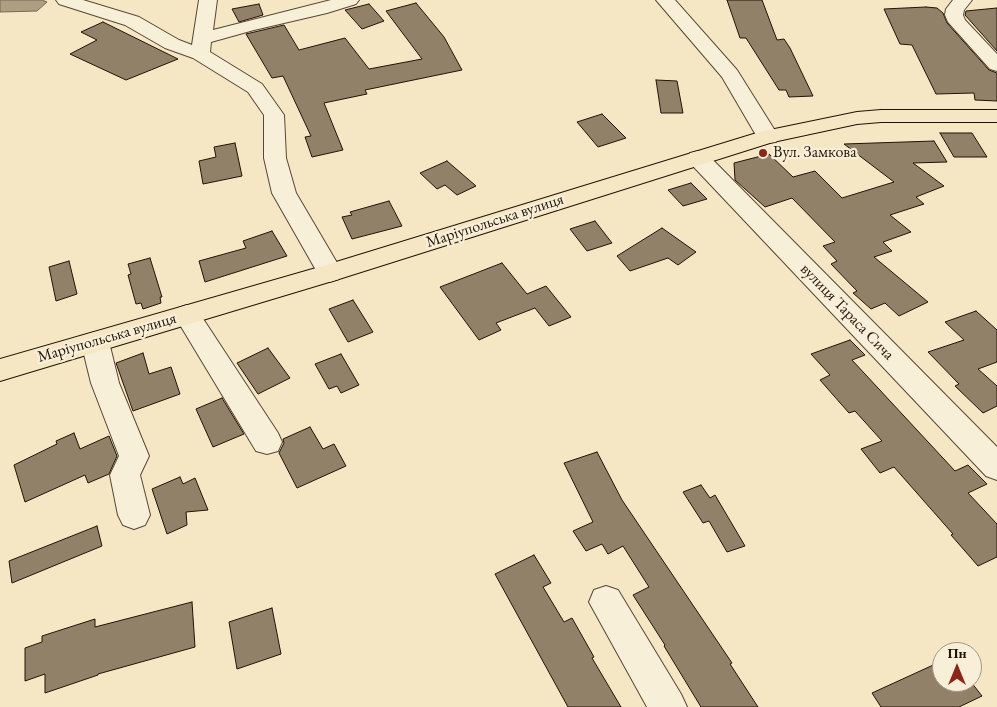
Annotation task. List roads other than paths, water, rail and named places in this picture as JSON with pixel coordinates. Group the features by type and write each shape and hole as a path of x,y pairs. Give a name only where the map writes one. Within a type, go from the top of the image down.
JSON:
{"main road":[{"name":"Маріупольська вулиця","path":"0,370 330,273 768,136 856,118 881,116 997,116"}],"street":[{"path":"65,0 132,21 172,44 201,47 250,25 321,9 350,0"},
{"path":"201,47 208,0"},
{"path":"665,0 730,74 768,136"},
{"path":"963,0 955,9 954,15 957,22 997,64"},
{"path":"201,47 255,88 274,115 275,158 284,193 330,273"},
{"name":"вулиця Тараса Сича","path":"698,158 997,466"},
{"path":"187,315 267,442"},
{"path":"95,342 105,383 134,456 125,475 134,515"},
{"path":"606,602 668,707"}],"place":[{"name":"Вул. Замкова","path":"763,153"}]}
